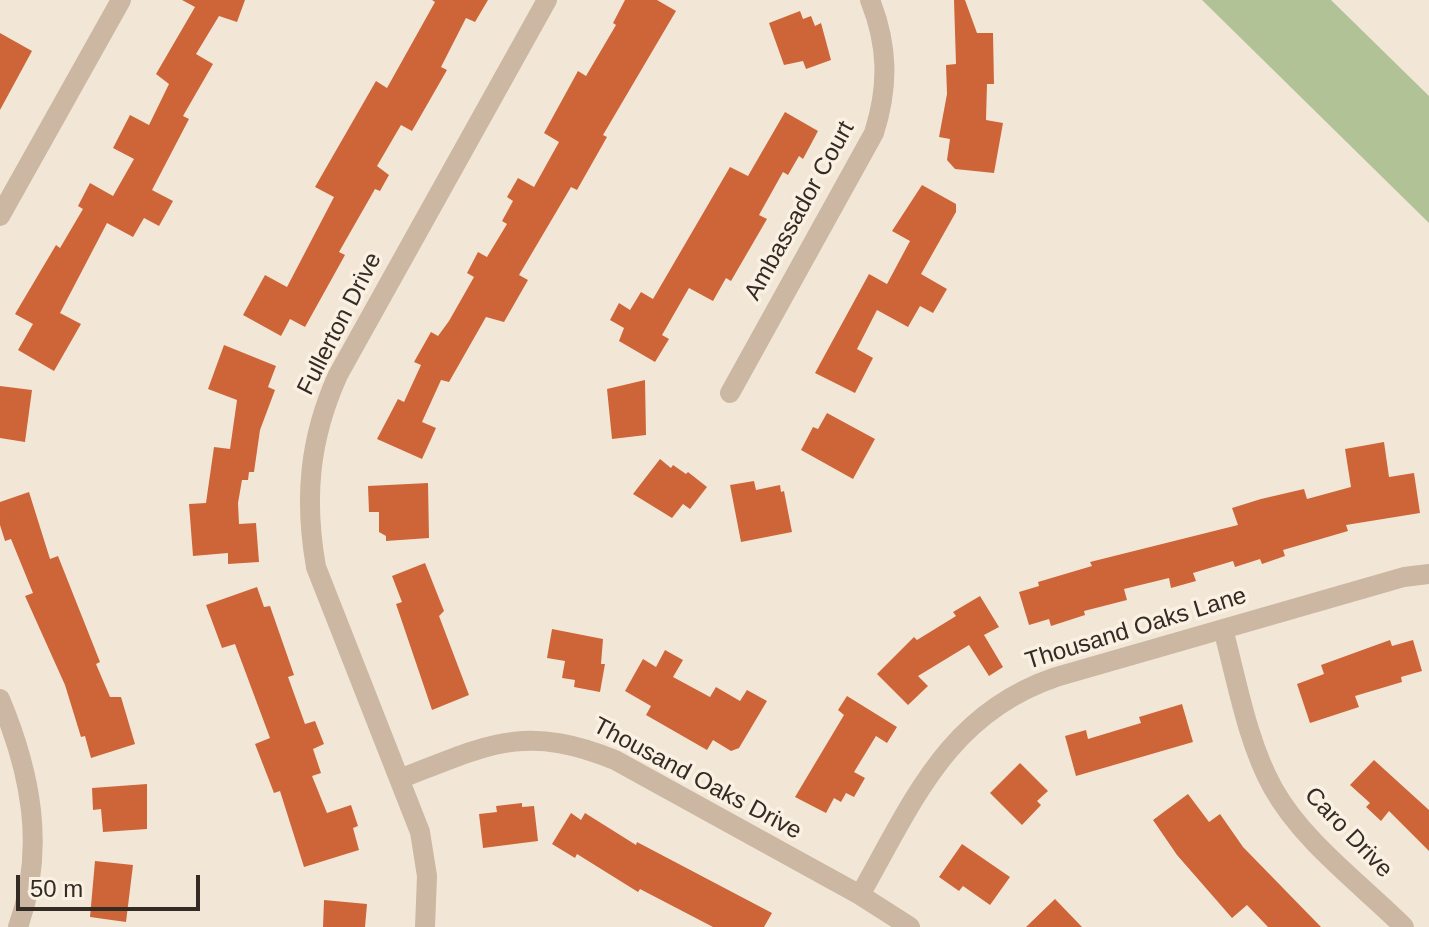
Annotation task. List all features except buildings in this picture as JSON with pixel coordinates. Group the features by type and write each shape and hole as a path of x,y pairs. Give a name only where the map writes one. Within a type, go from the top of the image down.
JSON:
{"street":[{"path":"2,208 121,0"},
{"name":"Fullerton Drive","path":"425,927 425,865 420,832 402,778 322,590 308,522 310,463 321,418 338,375 547,0"},
{"name":"Ambassador Court","path":"730,393 874,133 886,76 881,30 870,0"},
{"name":"Thousand Oaks Lane","path":"860,895 935,764 958,737 994,707 1045,681 1404,577 1429,574"},
{"name":"Caro Drive","path":"1223,629 1259,756 1272,787 1297,823 1404,927"},
{"path":"0,699 23,759 33,816 31,873 18,927"},
{"name":"Thousand Oaks Drive","path":"402,778 490,744 524,739 571,743 615,760 860,895 910,927"}],"green space":[{"path":"1202,0 1331,0 1429,96 1429,223"}]}
